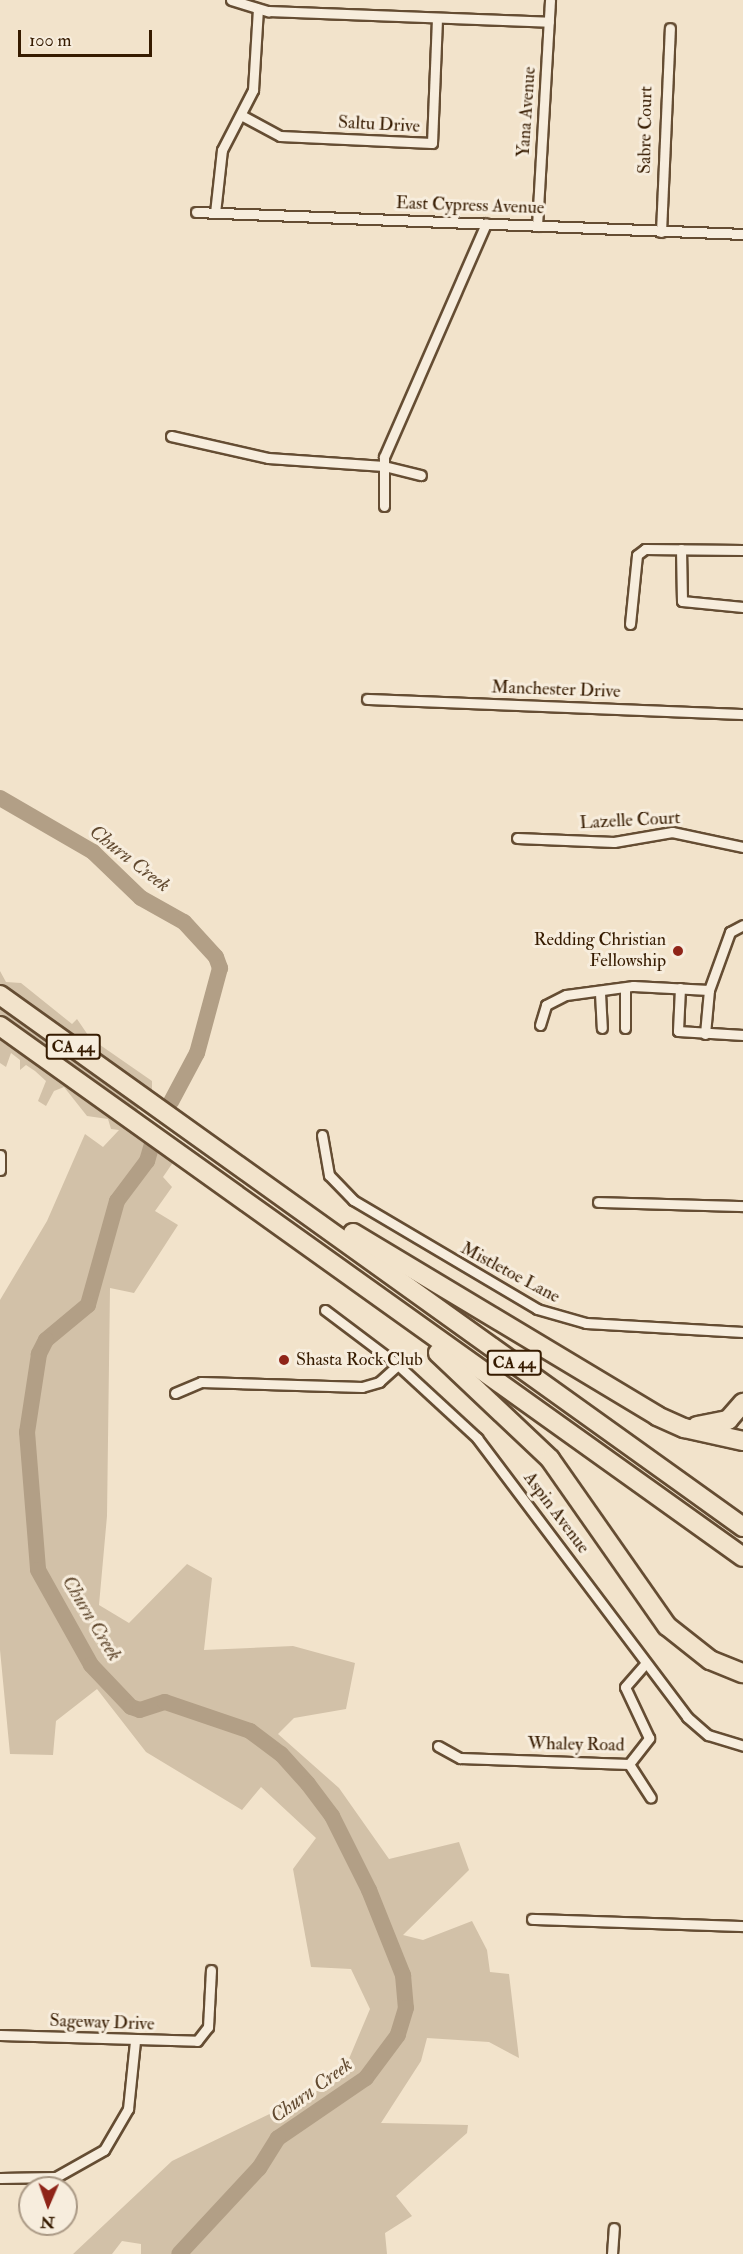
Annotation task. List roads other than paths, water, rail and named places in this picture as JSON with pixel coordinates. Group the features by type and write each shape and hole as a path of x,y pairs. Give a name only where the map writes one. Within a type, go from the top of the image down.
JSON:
{"highway":[{"name":"CA 44","path":"0,995 145,1099 287,1196 743,1527"},
{"name":"CA 44","path":"0,1026 743,1557"},
{"path":"287,1196 657,1416 684,1428 743,1441"},
{"path":"388,1304 550,1459 667,1626 710,1660 743,1673"},
{"path":"657,1416 710,1427 728,1420 743,1403"}],"street":[{"path":"231,0 258,9 437,19 549,22"},
{"name":"Yana Avenue","path":"537,226 550,0"},
{"path":"215,213 222,150 241,115 255,75 258,9"},
{"name":"Saltu Drive","path":"241,115 280,136 432,143 437,19"},
{"name":"Sabre Court","path":"661,232 670,28"},
{"name":"East Cypress Avenue","path":"196,212 743,234"},
{"path":"384,506 384,466 486,223"},
{"path":"171,436 268,458 384,466 421,476"},
{"path":"630,624 637,555 645,549 743,550"},
{"path":"681,549 682,601 743,607"},
{"name":"Manchester Drive","path":"367,699 743,714"},
{"name":"Lazelle Court","path":"517,838 607,842 672,832 743,847"},
{"path":"705,1034 709,990 730,932 743,925"},
{"path":"540,1025 552,1001 625,990 680,988 709,990"},
{"path":"680,988 678,1031 743,1035"},
{"path":"625,990 625,1028"},
{"path":"600,993 602,1028"},
{"name":"Mistletoe Lane","path":"322,1135 329,1175 352,1200 537,1309 586,1323 743,1332"},
{"path":"0,1155 0,1170"},
{"path":"598,1202 743,1206"},
{"name":"Aspin Avenue","path":"325,1310 398,1365 501,1466 646,1663 702,1731 743,1746"},
{"path":"175,1393 201,1382 362,1387 379,1382 398,1365"},
{"name":"Whaley Road","path":"438,1746 460,1758 629,1764 649,1738 625,1687 646,1663"},
{"path":"629,1764 651,1798"},
{"path":"532,1919 743,1926"},
{"name":"Sageway Drive","path":"0,2035 135,2041 201,2039 208,2027 210,1970"},
{"path":"0,2178 65,2174 104,2150 128,2109 135,2041"},
{"path":"612,2254 614,2228"}],"waterway":[{"name":"Churn Creek","path":"0,798 93,852 141,898 184,922 216,957 220,968 197,1053 171,1102"},
{"name":"Churn Creek","path":"152,1144 147,1161 117,1201 88,1305 46,1340 39,1354 27,1432 38,1570 91,1665 131,1707 140,1710 165,1702 250,1731 281,1754 308,1784 332,1816 369,1890 403,1975 406,2008 398,2035 366,2078 278,2138 259,2168 179,2254"}],"place":[{"name":"Redding Christian Fellowship","path":"678,951"},
{"name":"Shasta Rock Club","path":"284,1360"}]}
